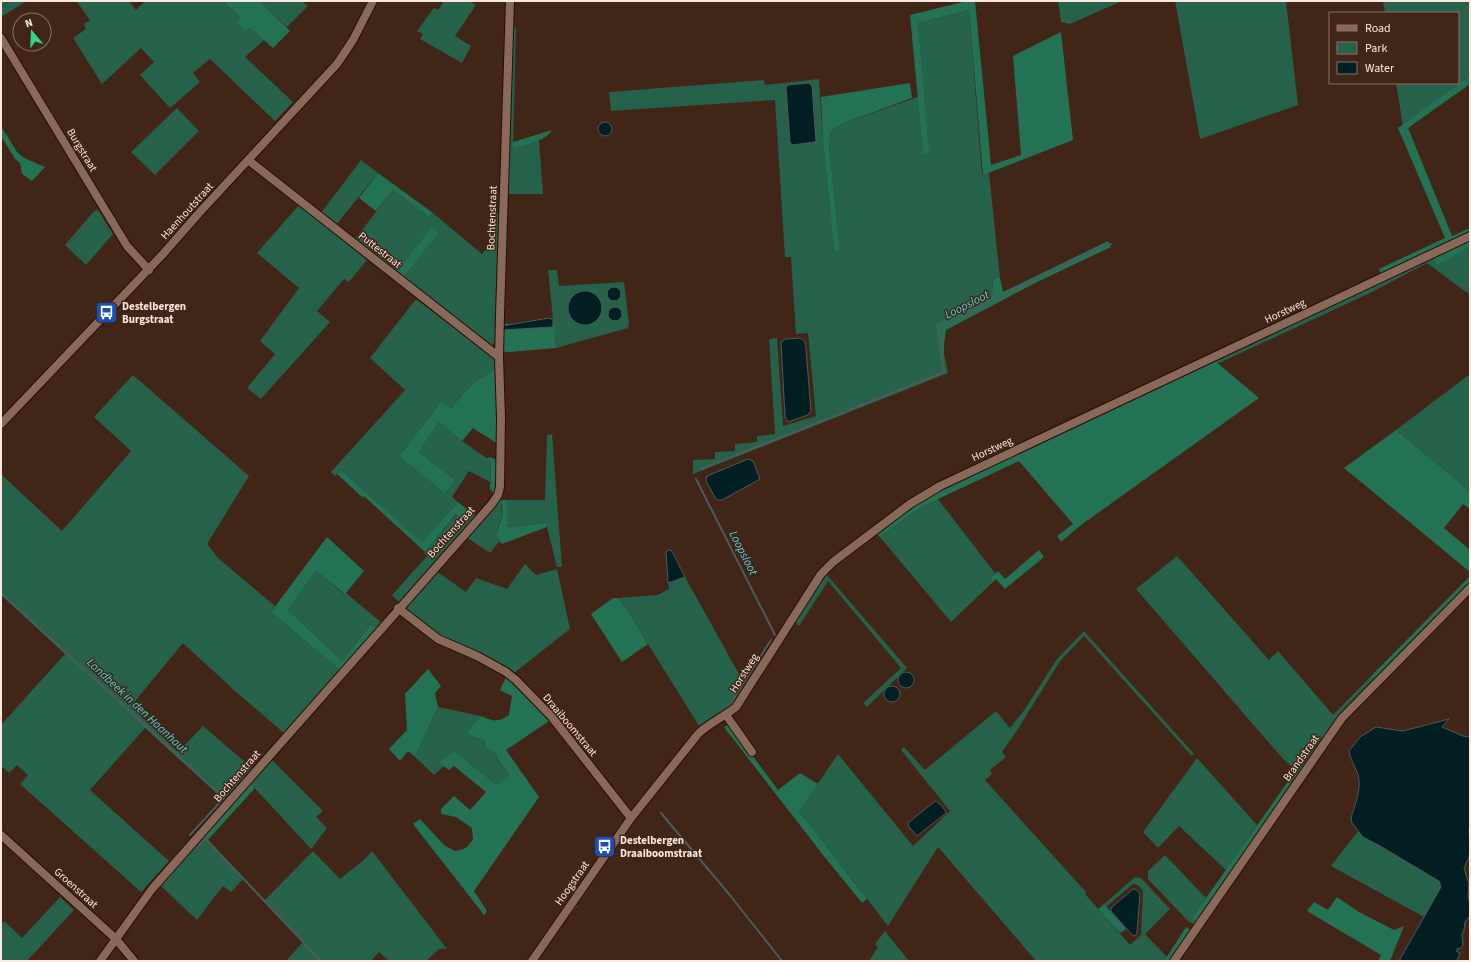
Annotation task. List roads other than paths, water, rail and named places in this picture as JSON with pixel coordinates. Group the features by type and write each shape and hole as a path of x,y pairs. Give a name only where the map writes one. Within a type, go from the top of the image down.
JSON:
{"street":[{"name":"Haenhoutstraat","path":"1,424 148,270 337,64 351,44 373,1"},
{"name":"Bochtenstraat","path":"100,961 152,889 398,608 491,505 499,491 501,418 501,265 510,1"},
{"name":"Burgstraat","path":"1,38 127,246 148,270"},
{"name":"Puttestraat","path":"248,160 500,357"},
{"name":"Horstweg","path":"631,818 698,734 711,723 726,715 736,707 820,574 832,562 910,504 947,483 1470,236"},
{"name":"Brandstraat","path":"1174,961 1342,718 1470,588"},
{"name":"Draaiboomstraat","path":"398,608 438,639 476,656 506,672 516,680 551,716 631,818"},
{"path":"726,715 752,752"},
{"name":"Hoogstraat","path":"532,961 631,818"},
{"name":"Groenstraat","path":"1,835 116,939 134,961"}],"water":[{"path":"809,83 812,86 816,141 792,145 790,142 786,87 788,85"},
{"path":"602,122 608,122 612,126 612,132 608,136 602,136 598,132 598,126"},
{"path":"611,287 617,287 621,291 621,297 617,301 611,301 607,297 607,291"},
{"path":"582,291 588,291 592,292 599,298 602,308 601,315 595,322 588,325 582,325 578,324 571,318 568,311 568,305 569,301 575,294"},
{"path":"612,307 618,307 622,311 622,317 618,321 612,321 608,317 608,311"},
{"path":"549,318 553,320 553,327 502,330 502,326"},
{"path":"800,338 805,342 811,411 808,415 788,422 785,417 781,342 786,339"},
{"path":"748,459 753,461 760,479 722,500 716,499 706,481 707,476"},
{"path":"668,550 672,551 685,577 668,583 666,552"},
{"path":"903,672 909,672 914,677 912,686 909,688 903,688 898,683 898,677"},
{"path":"889,686 895,686 900,691 898,700 895,702 889,702 884,697 884,691"},
{"path":"1449,719 1442,727 1463,736 1470,737 1470,848 1469,857 1464,868 1469,884 1468,895 1470,916 1465,922 1462,934 1463,945 1456,951 1460,953 1457,961 1399,961 1441,887 1439,881 1363,837 1352,823 1351,818 1358,795 1359,778 1349,751 1360,737 1376,727 1403,731"},
{"path":"935,801 942,806 946,813 917,836 909,827 908,823"},
{"path":"1133,889 1140,893 1137,933 1133,936 1111,911 1111,908"}],"waterway":[{"name":"Loopsloot","path":"849,410 944,372 939,333 940,328 946,324 1099,247 1111,244"},
{"name":"Loopsloot","path":"701,469 845,412"},
{"name":"Loopsloot","path":"696,479 775,635"},
{"name":"Landbeek in den Haanhaut","path":"1,593 224,798 190,835"},
{"name":"Loopsloot","path":"728,708 771,640"},
{"path":"661,813 729,894 782,961"},
{"name":"Landbeek in den Haanhaut","path":"198,846 205,838 321,961"},
{"name":"Loopsloot","path":"580,899 586,890"},
{"name":"Loopsloot","path":"569,914 576,906"}],"place":[{"name":"Destelbergen Burgstraat","path":"107,312"},
{"name":"Destelbergen Draaiboomstraat","path":"605,846"}]}
